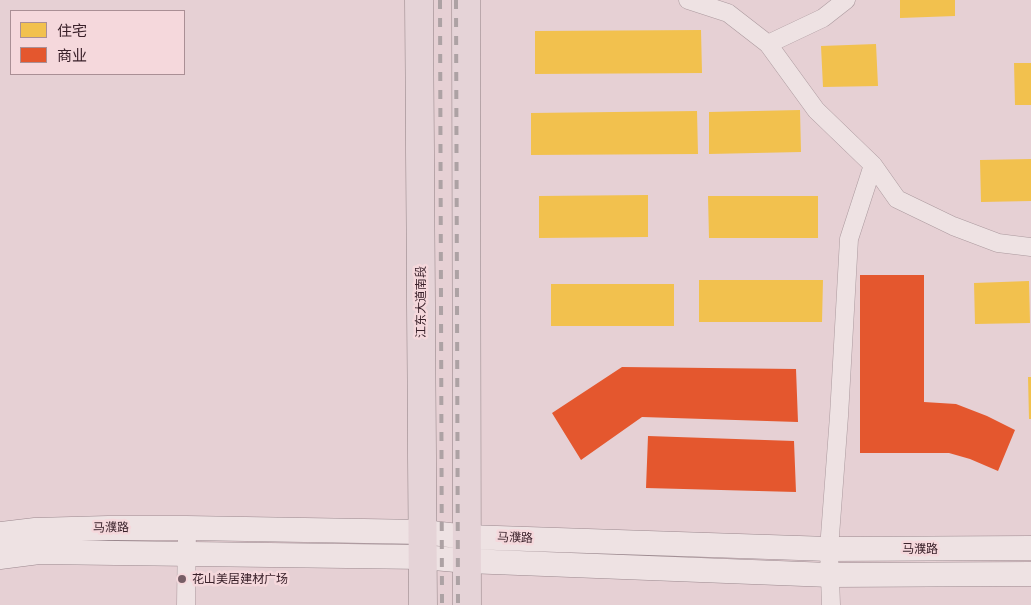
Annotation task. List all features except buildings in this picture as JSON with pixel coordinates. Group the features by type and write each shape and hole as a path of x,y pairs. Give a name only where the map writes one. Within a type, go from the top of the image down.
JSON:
{"main road":[{"name":"江东大道南段","path":"419,0 423,605"},
{"path":"466,0 467,605"},
{"name":"马濮路","path":"0,534 35,530 187,528 423,544 467,549 1031,548"},
{"path":"0,557 39,552 186,553 423,544"},
{"path":"467,549 830,575 1031,574"}],"street":[{"path":"688,0 728,13 768,44 816,110 872,164 897,200 953,226 998,243 1031,246"},
{"path":"768,44 822,18 846,0"},
{"path":"832,605 830,549 849,239 872,164"},
{"path":"186,605 187,528"}],"railway":[{"path":"440,0 442,605"},
{"path":"456,0 458,605"}],"place":[{"name":"花山美居建材广场","path":"182,579"}]}
